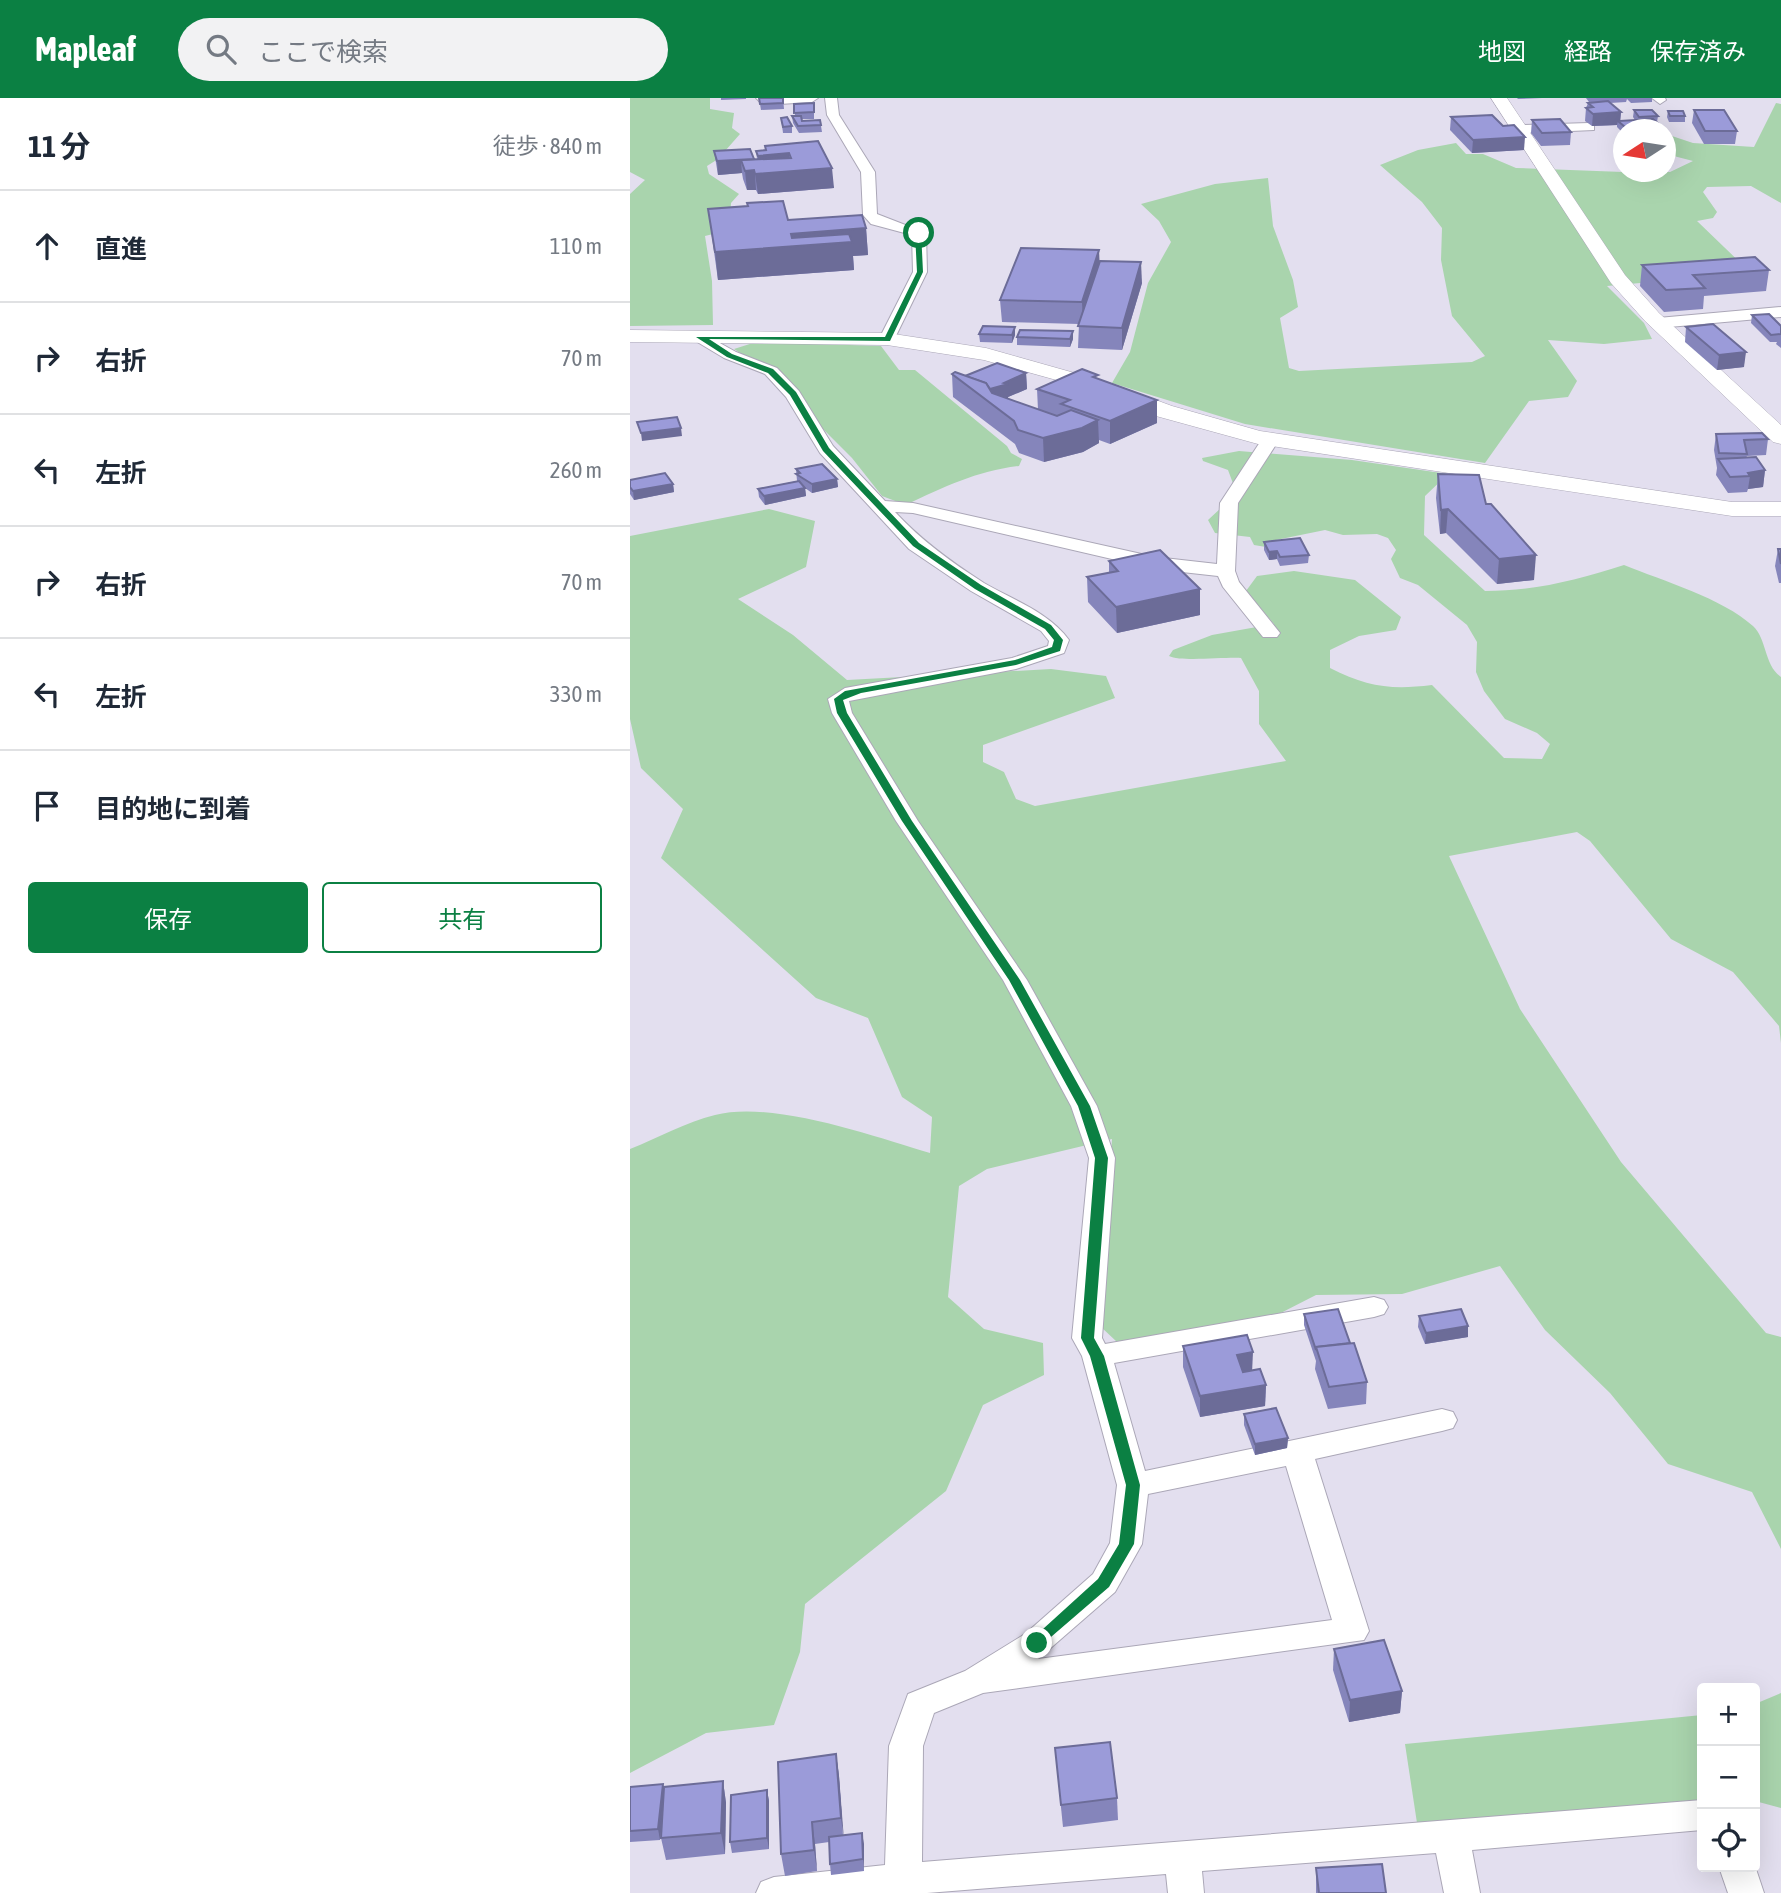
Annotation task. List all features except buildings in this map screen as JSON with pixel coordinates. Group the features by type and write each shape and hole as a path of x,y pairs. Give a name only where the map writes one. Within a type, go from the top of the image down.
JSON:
{"street":[{"path":"762,98 763,101 812,98"},
{"path":"831,98 833,115 868,172 870,215 876,221 919,233 920,272 887,339"},
{"path":"1499,98 1618,279 1658,323 1781,437"},
{"path":"1521,129 1589,127"},
{"path":"1658,323 1781,312"},
{"path":"630,336 887,339 986,354 1036,366 1206,424 1270,440 1732,509 1781,509"},
{"path":"700,337 730,355 771,371 793,394 826,449 916,545 978,587 1048,627 1059,640 1057,649 1016,663 853,692 838,699 842,713 907,821 1015,980 1084,1106 1102,1158 1087,1338 1097,1356 1133,1485 1126,1544 1104,1583 1037,1643 977,1681 920,1704 906,1745 903,1886"},
{"path":"1270,440 1230,503 1226,571 1230,583 1270,633"},
{"path":"879,506 913,508 1156,563 1226,571"},
{"path":"1097,1356 1374,1307"},
{"path":"1133,1485 1442,1420"},
{"path":"977,1681 1352,1631 1297,1452"},
{"path":"774,1893 903,1886 1182,1857 1697,1815"},
{"path":"1451,1836 1462,1893"},
{"path":"1182,1857 1186,1893"},
{"path":"1739,1872 1746,1893"}],"green space":[{"path":"630,98 710,98 710,109 734,113 732,128 740,134 718,159 707,166 709,174 739,194 731,203 729,230 705,236 712,281 713,325 630,326 630,194 645,180 630,172"},
{"path":"1776,103 1781,104 1781,203 1751,186 1707,187 1703,192 1717,212 1713,218 1697,221 1751,273 1607,286 1644,323 1652,339 1604,344 1548,340 1577,381 1568,397 1529,401 1485,463 1245,424 1112,383 1130,352 1148,283 1171,242 1159,221 1141,204 1215,184 1268,178 1273,226 1293,280 1298,307 1280,318 1289,368 1299,371 1472,362 1485,356 1452,316 1441,260 1442,228 1422,202 1380,165 1418,150 1456,143 1466,154 1483,154 1516,168 1613,172 1613,182 1676,182 1676,169 1693,161 1676,157 1676,137 1693,143 1754,147"},
{"path":"756,342 881,346 899,370 915,370 1007,446 1011,453 1022,459 1019,466 975,476 906,505 882,496 852,458 821,427 799,392 734,349"},
{"path":"1239,451 1352,460 1448,474 1425,496 1424,535 1485,591 1556,584 1624,565 1709,599 1740,616 1758,631 1771,666 1781,677 1781,1043 1779,1026 1733,972 1671,939 1590,841 1577,832 1449,856 1520,1009 1621,1162 1766,1333 1781,1337 1781,1549 1752,1492 1668,1464 1610,1393 1545,1330 1500,1266 1402,1294 1316,1295 1255,1326 1204,1340 1117,1342 1100,1326 1112,1139 987,1169 959,1186 948,1297 984,1329 1043,1343 1044,1375 983,1405 946,1491 805,1604 800,1652 774,1725 706,1733 630,1773 630,1149 715,1115 765,1112 822,1122 930,1153 932,1117 902,1097 868,1018 816,998 661,858 683,809 641,768 630,719 630,536 769,509 815,521 806,567 738,599 793,635 847,680 1051,669 1106,676 1115,698 983,745 983,762 1004,772 1016,799 1035,806 1286,761 1259,724 1259,691 1241,658 1192,659 1169,656 1173,650 1212,635 1274,624 1246,591 1257,576 1294,571 1355,580 1401,617 1396,630 1359,636 1330,650 1330,668 1380,686 1432,685 1504,758 1542,759 1550,744 1537,733 1505,719 1484,691 1476,672 1477,642 1467,625 1418,585 1400,578 1391,559 1396,550 1388,538 1377,534 1343,535 1325,530 1271,541 1266,547 1254,545 1250,537 1215,533 1208,520 1222,507 1234,486 1228,470 1203,461 1202,458"},
{"path":"1781,1693 1781,1808 1760,1802 1760,1702"},
{"path":"1697,1715 1697,1805 1417,1823 1405,1744"}],"route":[{"path":"919,233 920,272 887,339 700,337 730,355 771,371 793,394 811,419 826,449 916,545 978,587 1048,627 1059,640 1057,649 1016,663 845,694 838,699 842,713 907,821 1015,980 1084,1106 1102,1158 1087,1338 1097,1356 1133,1485 1126,1544 1104,1583 1037,1643"}]}
